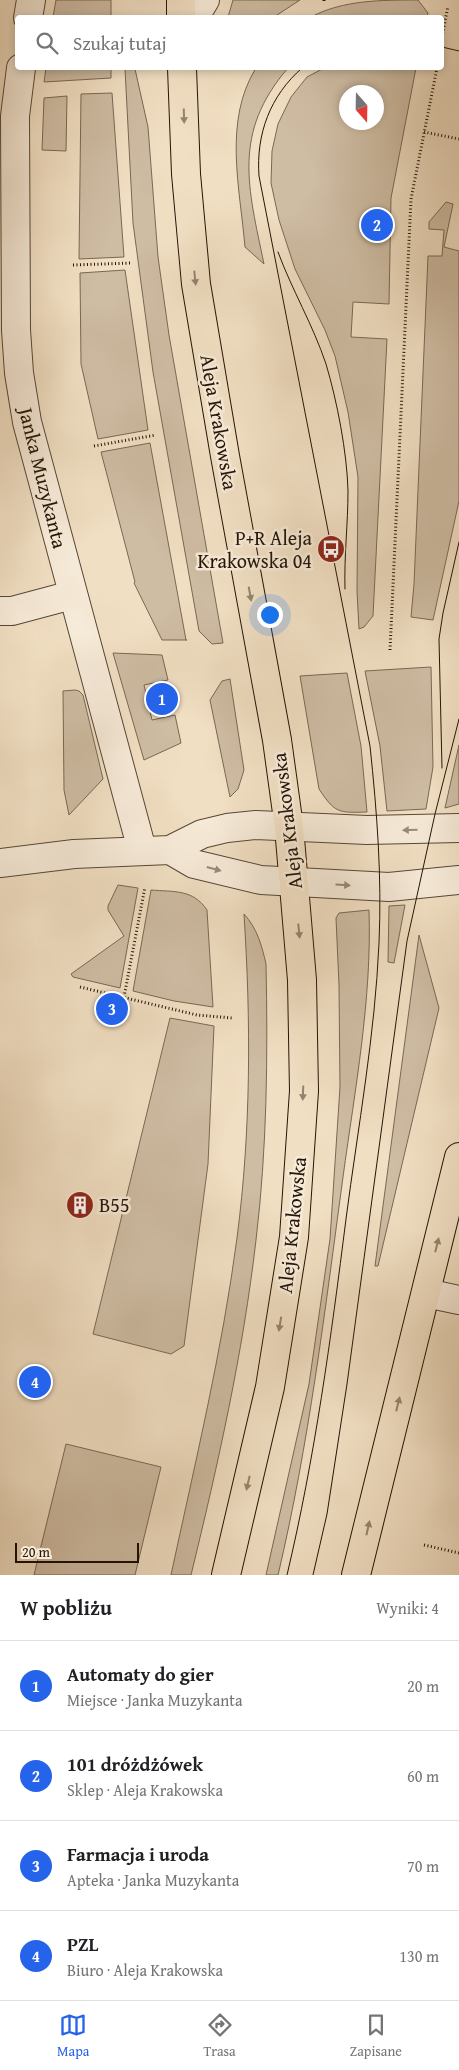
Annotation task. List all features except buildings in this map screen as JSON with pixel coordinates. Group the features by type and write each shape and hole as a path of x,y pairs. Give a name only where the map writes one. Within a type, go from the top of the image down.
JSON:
{"main road":[{"path":"181,0 181,15"},
{"name":"Aleja Krakowska","path":"182,70 186,174 196,284 224,456 277,740 289,827 302,980 304,1091 294,1237 270,1387 226,1575"},
{"path":"356,1575 459,1157"}],"street":[{"path":"28,15 31,0"},
{"path":"196,15 205,0"},
{"name":"Janka Muzykanta","path":"20,70 7,117 16,330 27,422 142,850"},
{"path":"0,611 12,611 72,595"},
{"path":"0,863 74,854 170,850 202,834 227,828 256,825 367,830 459,828"},
{"path":"170,850 194,864 261,880 389,887 459,880"},
{"path":"426,1293 459,1300"}],"path":[{"path":"444,27 448,6"},
{"path":"390,650 411,199 437,70"},
{"path":"424,132 459,139"},
{"path":"73,265 132,263"},
{"path":"94,446 156,435"},
{"path":"124,997 145,884"},
{"path":"80,987 197,1015 232,1018"},
{"path":"424,1545 459,1553"}],"shaded area":[{"path":"56,0 111,0 111,15 53,15"},
{"path":"233,0 300,0 277,15 229,15"},
{"path":"418,0 428,15 315,15 349,4"},
{"path":"46,70 111,70 111,78 44,82"},
{"path":"125,70 135,70 148,127 158,257 169,335 223,643 212,644 199,631 153,372 133,223"},
{"path":"255,70 286,70 270,92 258,115 252,138 249,162 253,210 264,264 245,247 236,155 240,110 246,88"},
{"path":"320,70 416,70 391,198 389,304 353,302 351,337 387,339 373,616 364,627 359,629 357,591 358,477 348,412 335,356 325,330 295,269 279,220 271,183 272,151 278,124 291,97 307,77"},
{"path":"112,93 124,257 79,259 81,94"},
{"path":"67,96 66,151 42,150 44,98"},
{"path":"446,202 453,204 444,247 459,251 459,501 433,620 411,617 428,256 442,256 444,230 429,229 429,222"},
{"path":"125,270 148,430 98,439 81,364 80,273"},
{"path":"150,443 186,640 162,640 134,583 101,452"},
{"path":"113,653 162,655 168,680 144,685 152,720 175,715 181,743 144,760"},
{"path":"431,667 433,767 426,809 387,811 380,746 365,671"},
{"path":"347,673 361,746 367,812 338,810 329,803 319,789 300,676"},
{"path":"230,679 244,770 238,789 230,797 210,700 222,681"},
{"path":"75,690 83,695 103,779 69,815 64,790 63,691"},
{"path":"459,745 459,804 445,808"},
{"path":"118,885 138,888 120,988 73,977 71,974 124,936 108,910"},
{"path":"151,890 189,895 202,903 207,910 213,1007 174,1001 133,991"},
{"path":"405,905 394,963 388,962 389,906"},
{"path":"369,910 368,977 362,1044 323,1327 299,1476 278,1575 266,1575 309,1384 330,1239 340,1087 336,918 339,913"},
{"path":"244,914 256,931 266,964 266,1102 260,1206 251,1282 237,1366 211,1492 191,1575 171,1575 224,1323 242,1198 249,1036"},
{"path":"419,935 439,1008 378,1266 375,1266"},
{"path":"170,1018 214,1026 208,1164 184,1346 171,1354 93,1334"},
{"path":"66,1444 161,1467 135,1575 34,1575"}],"tram line":[{"path":"444,47 459,51"},
{"path":"287,1575 306,1486 328,1353 370,1046 377,978 380,918 378,844 370,746 259,176 260,145 267,117 281,91 300,70"},
{"path":"278,252 321,350 338,410 344,443 348,491 345,589"},
{"path":"442,768 439,639 459,542"},
{"path":"313,1575 327,1514 347,1384 407,941 435,814 459,719"}],"place":[{"name":"101 dróżdżówek","path":"377,225"},
{"name":"P+R Aleja Krakowska 04","path":"331,549"},
{"name":"Automaty do gier","path":"162,699"},
{"name":"Farmacja i uroda","path":"112,1009"},
{"name":"B55","path":"80,1205"},
{"name":"PZL","path":"35,1382"}]}
